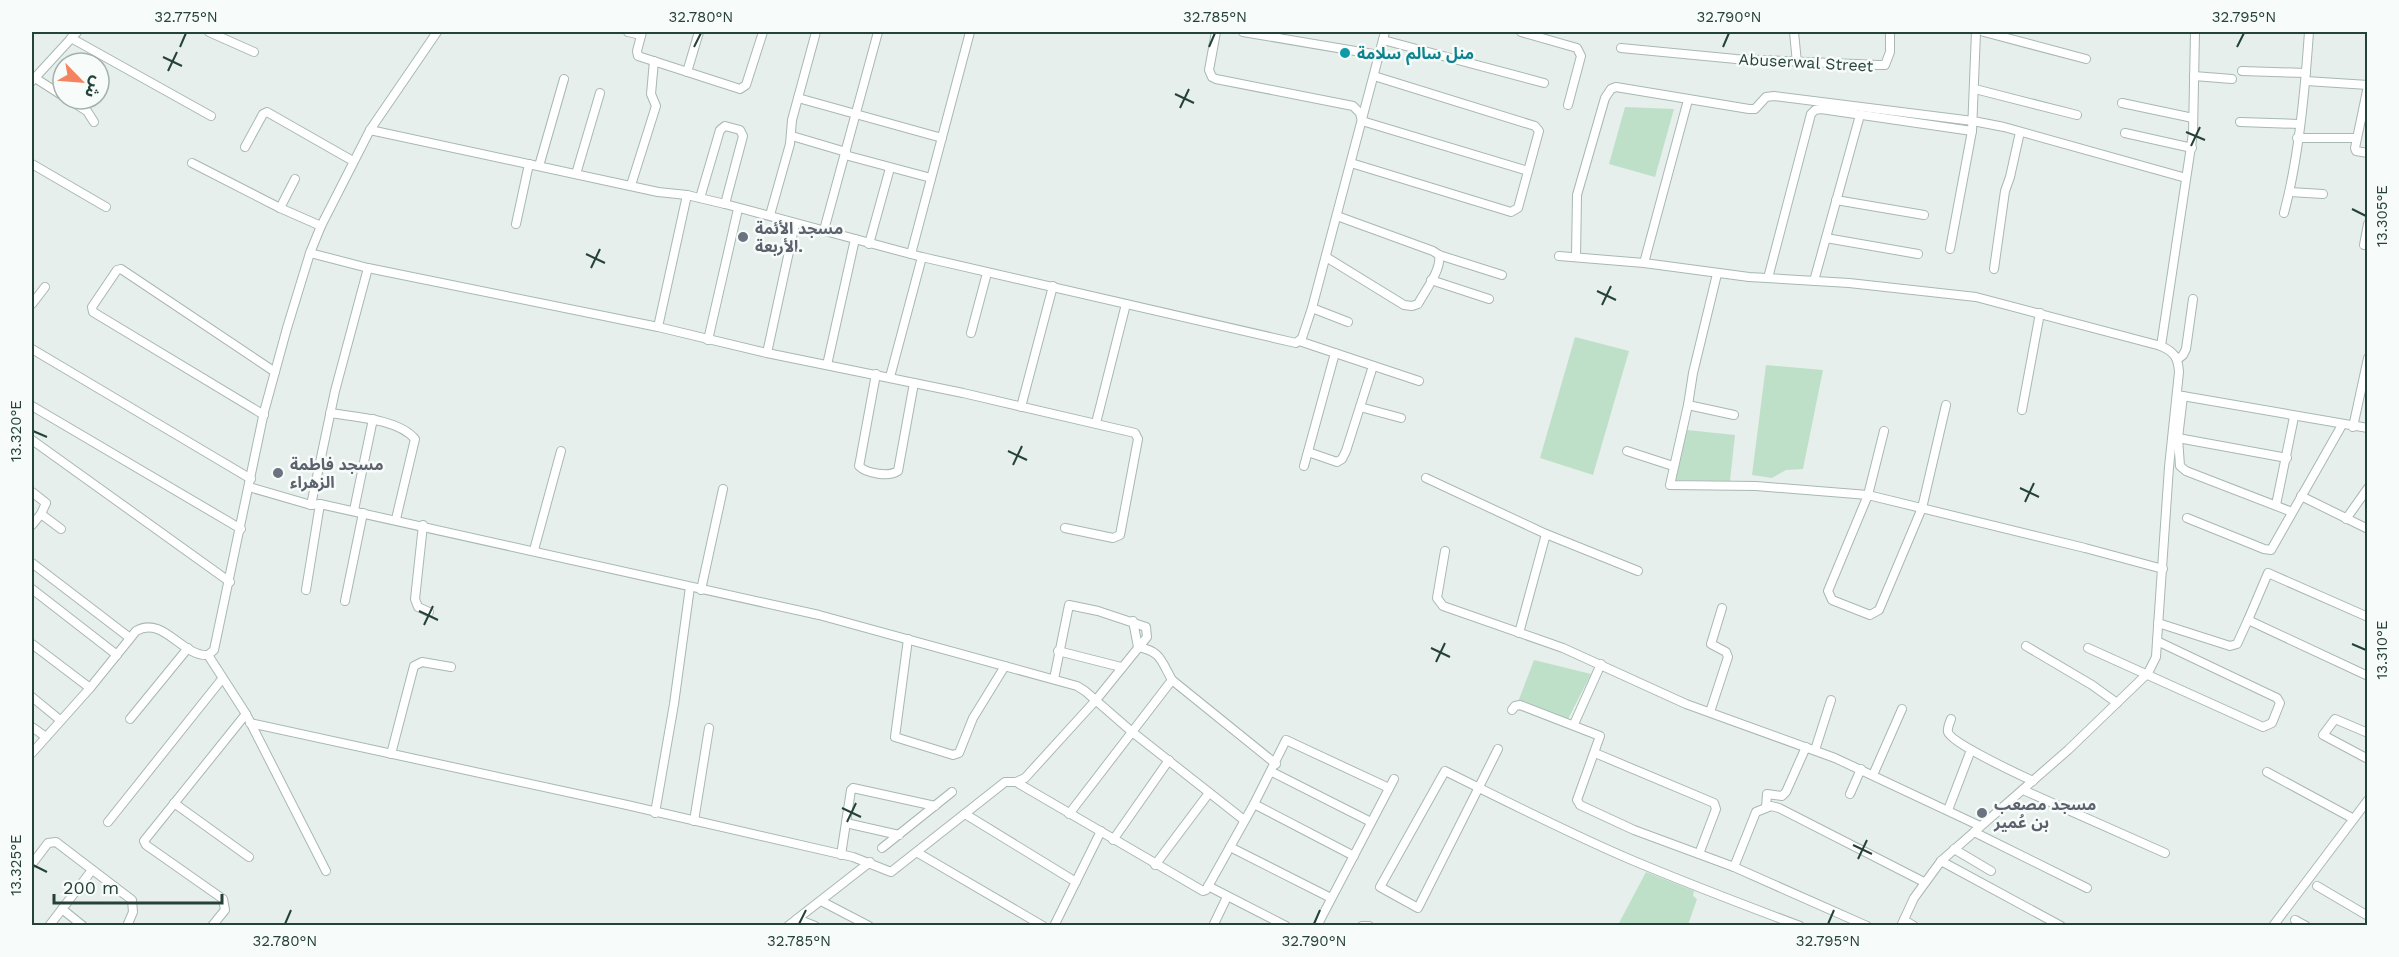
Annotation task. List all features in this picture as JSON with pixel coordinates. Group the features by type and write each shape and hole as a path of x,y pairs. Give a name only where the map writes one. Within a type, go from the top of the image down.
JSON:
{"street":[{"path":"209,32 254,52"},
{"path":"32,753 90,688 130,638 144,626 152,627 197,654 208,655 214,650 264,415 310,253 321,226 370,130 437,32"},
{"path":"628,32 642,33 638,56 740,88 744,87 763,32"},
{"path":"687,72 699,32"},
{"path":"770,215 792,136 792,120 816,32"},
{"path":"824,230 878,32"},
{"path":"911,254 970,32"},
{"path":"1216,32 1209,70 1212,77 1353,106 1360,113 1362,121"},
{"path":"1243,32 1379,55"},
{"path":"1521,32 1577,48 1580,51 1581,56 1568,105"},
{"path":"1794,32 1797,63"},
{"name":"Abuserwal Street","path":"1622,48 1797,63 1885,65 1890,52 1890,32"},
{"path":"1950,249 1972,130 1976,32"},
{"path":"1984,32 2086,59"},
{"path":"2161,346 2192,148 2195,32"},
{"path":"2284,213 2290,192 2306,77 2309,32"},
{"path":"51,89 32,78 74,35 211,116"},
{"path":"1299,341 1312,308 1384,36 1544,83"},
{"path":"631,185 656,106 651,93 654,61"},
{"path":"2242,71 2367,86 2355,138 2356,151 2367,153"},
{"path":"1351,163 1511,212 1518,208 1539,131 1535,126 1374,76"},
{"path":"2194,76 2232,79"},
{"path":"539,166 564,79"},
{"path":"1576,257 1577,195 1608,92 1616,87 1755,109 1767,97 1774,96 1973,121 2186,178"},
{"path":"1975,89 2077,115"},
{"path":"576,174 600,93"},
{"path":"798,98 942,138"},
{"path":"1644,263 1688,100"},
{"path":"2122,103 2193,118"},
{"path":"1768,278 1811,114 1815,110 1972,130"},
{"path":"87,111 94,122"},
{"path":"245,147 263,114 267,111 353,161"},
{"path":"1814,281 1860,115"},
{"path":"1362,121 1528,171"},
{"path":"2240,122 2299,124"},
{"path":"700,198 720,130 725,126 740,130 743,136 725,204"},
{"path":"370,130 658,192 687,195 987,273 1053,286 1296,343 1299,341 1419,381"},
{"path":"1994,269 2005,191 2020,132"},
{"path":"2125,133 2192,148"},
{"path":"792,136 890,168 931,178"},
{"path":"2297,138 2355,138"},
{"path":"192,162 280,208 321,226"},
{"path":"32,164 106,207"},
{"path":"516,224 529,164"},
{"path":"869,244 890,168"},
{"path":"280,208 295,179"},
{"path":"2290,192 2323,194"},
{"path":"658,327 687,195"},
{"path":"1836,200 1924,215"},
{"path":"708,340 738,209"},
{"path":"1337,216 1433,250 1438,255 1502,274"},
{"path":"767,353 795,224"},
{"path":"2364,245 2367,224"},
{"path":"1826,238 1918,254"},
{"path":"827,365 855,239"},
{"path":"310,253 368,268 890,377 1130,430 1138,435 1120,535 1113,538 1065,528"},
{"path":"1326,257 1404,305 1412,306 1418,304 1431,280 1440,262 1438,255"},
{"path":"1559,256 1644,263 1717,274 1907,288 1976,297 2161,346 2172,352 2178,359 2180,395 2178,460 2180,466 2187,471 2292,512"},
{"path":"890,377 922,257"},
{"path":"311,505 330,413 368,268"},
{"path":"264,415 93,312 92,307 117,270 121,269 275,372"},
{"path":"971,333 987,273"},
{"path":"1717,274 1669,483 1673,486 1756,486 1868,495 2163,569"},
{"path":"1431,280 1489,299"},
{"path":"1021,406 1053,286"},
{"path":"32,304 45,287"},
{"path":"2178,359 2186,349 2193,299"},
{"path":"1096,423 1126,304"},
{"path":"1312,308 1348,322"},
{"path":"2022,410 2040,313"},
{"path":"32,349 250,483 311,505 320,504 396,519 819,615 1082,688 1131,731 1244,820"},
{"path":"1304,466 1335,353"},
{"path":"2353,427 2367,358"},
{"path":"1308,452 1336,462 1342,459 1373,366"},
{"path":"876,374 860,462 860,466 866,471 888,474 898,471 914,383"},
{"path":"2180,395 2294,417 2367,428"},
{"path":"1914,926 1903,923 1924,882 1941,861 2024,790 2148,673 2156,657 2180,395"},
{"path":"1688,405 1734,415"},
{"path":"1884,431 1868,495 1828,591 1832,600 1870,615 1880,610 1922,508 1946,405"},
{"path":"32,406 241,529"},
{"path":"1360,407 1401,418"},
{"path":"330,413 373,419 407,431 415,439 396,519"},
{"path":"2276,506 2294,417"},
{"path":"354,510 373,419"},
{"path":"2187,518 2269,550 2273,548 2342,425"},
{"path":"2178,438 2287,458"},
{"path":"32,440 230,582"},
{"path":"534,550 561,451"},
{"path":"1627,451 1673,465"},
{"path":"1426,478 1546,534 1638,571"},
{"path":"2346,519 2367,488"},
{"path":"701,590 723,489"},
{"path":"32,492 46,503 32,525"},
{"path":"2301,496 2367,529"},
{"path":"306,590 320,504"},
{"path":"345,601 363,513"},
{"path":"41,514 61,529"},
{"path":"423,525 415,599 418,607 429,612"},
{"path":"1519,633 1546,534"},
{"path":"1445,551 1437,588 1439,603 1563,648 1686,704 1861,769 1948,810 1977,829 2087,888"},
{"path":"32,563 130,638"},
{"path":"2158,623 2230,646 2237,644 2268,573 2367,617"},
{"path":"655,813 674,704 690,587"},
{"path":"32,589 117,655"},
{"path":"250,723 841,855 870,862 891,872 918,853 1005,782 1016,782 1025,778 1096,700 1147,637 1146,627 1133,621 1071,604 1067,608 1054,679"},
{"path":"1710,712 1728,657 1726,652 1711,644 1722,608"},
{"path":"2248,620 2367,676"},
{"path":"1133,621 1138,647"},
{"path":"908,639 895,737 944,753 956,755 959,753 973,718 1005,666"},
{"path":"2088,648 2148,673 2263,727 2272,723 2280,703 2277,698 2157,641"},
{"path":"32,644 90,688"},
{"path":"2026,646 2092,685 2117,703"},
{"path":"1138,647 1150,649 1158,654 1172,680 1274,768 1371,822"},
{"path":"130,719 188,648"},
{"path":"1059,651 1121,667"},
{"path":"208,655 246,714 326,871"},
{"path":"391,754 414,666 422,662 451,667"},
{"path":"1574,724 1601,664"},
{"path":"108,822 222,679"},
{"path":"1069,814 1172,680"},
{"path":"32,697 60,720"},
{"path":"1815,750 1831,700"},
{"path":"1512,710 1515,706 1520,705 1600,736 1578,803 1634,830 1734,867 1867,926"},
{"path":"1873,775 1902,709"},
{"path":"212,926 225,910 223,899 146,845 144,841 246,714"},
{"path":"1951,718 1948,733 1971,750 2033,781"},
{"path":"2367,733 2335,718 2323,735 2367,759"},
{"path":"32,727 46,737"},
{"path":"694,821 709,728"},
{"path":"1016,782 1201,891 1206,891 1274,768 1286,740 1389,788"},
{"path":"1766,807 1767,794 1782,796 1786,792 1806,747"},
{"path":"1498,749 1479,788 1418,908 1380,887 1445,771 1479,788 1634,861 1800,926"},
{"path":"1948,810 1971,750"},
{"path":"1595,753 1714,803 1716,809 1699,854"},
{"path":"1113,840 1169,760"},
{"path":"1850,794 1861,769"},
{"path":"2267,772 2352,818"},
{"path":"1317,926 1394,779"},
{"path":"841,855 851,790 854,788 935,806"},
{"path":"2024,790 2165,853"},
{"path":"882,848 952,792"},
{"path":"1155,865 1209,793"},
{"path":"2273,926 2367,800"},
{"path":"174,803 249,857"},
{"path":"1254,804 1354,856"},
{"path":"1734,867 1756,812 1766,807 1779,808 1924,882"},
{"path":"965,814 1076,882"},
{"path":"846,823 899,835"},
{"path":"1054,926 1101,831"},
{"path":"32,864 48,843 56,842 132,900 133,912 127,926"},
{"path":"1230,847 1330,898"},
{"path":"1954,849 1991,871"},
{"path":"918,853 1043,926"},
{"path":"1941,861 2061,926"},
{"path":"788,926 870,862"},
{"path":"49,926 92,870"},
{"path":"1208,886 1286,926"},
{"path":"2317,886 2367,916"},
{"path":"1213,926 1227,897"},
{"path":"821,901 865,925"},
{"path":"62,909 83,926"},
{"path":"797,919 815,926"},
{"path":"2295,920 2306,926"},
{"path":"1362,926 1369,926"}],"green space":[{"path":"1625,107 1674,109 1655,177 1609,164"},
{"path":"1575,337 1629,351 1593,475 1540,458"},
{"path":"1766,365 1823,370 1803,469 1786,470 1772,478 1752,475"},
{"path":"1687,430 1735,435 1730,481 1674,480"},
{"path":"1534,660 1591,674 1568,719 1518,702"},
{"path":"1646,872 1694,891 1693,896 1697,899 1688,925 1618,925"}],"place":[{"name":"منل سالم سلامة","path":"1345,53"},
{"name":"مسجد الأئمة الأربعة.","path":"743,237"},
{"name":"مسجد فاطمة الزهراء","path":"278,473"},
{"name":"مسجد مصعب بن عُمير","path":"1982,813"}]}
